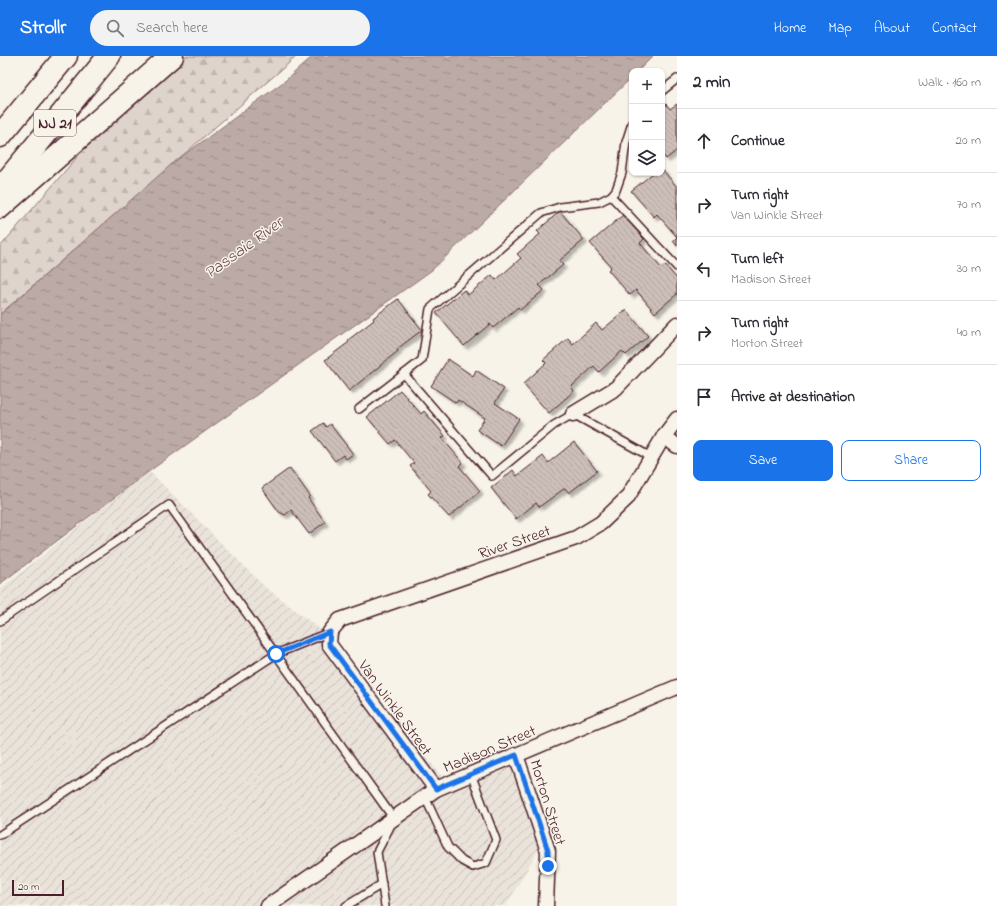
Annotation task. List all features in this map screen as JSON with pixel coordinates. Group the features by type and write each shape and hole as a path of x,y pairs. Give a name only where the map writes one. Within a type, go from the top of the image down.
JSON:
{"highway":[{"name":"NJ 21","path":"0,136 66,56"},
{"name":"NJ 21","path":"0,188 109,56"},
{"path":"0,207 172,56"}],"street":[{"path":"573,414 616,388 677,324"},
{"name":"River Street","path":"329,638 340,620 576,538 601,523 627,498 664,436 677,419"},
{"path":"664,436 677,446"},
{"name":"Van Winkle Street","path":"329,638 430,793"},
{"name":"Madison Street","path":"268,906 430,793 471,774 677,687"},
{"name":"Morton Street","path":"516,755 548,851 546,906"}],"lane":[{"path":"665,89 677,79"},
{"path":"359,409 422,360 430,309 541,213 560,206 599,202 611,196 616,190 622,173 626,142 629,132"},
{"path":"611,196 677,267"},
{"path":"404,374 492,476 554,425 573,414 651,457"},
{"path":"0,622 169,506 394,818 377,852 385,906"},
{"path":"0,835 276,654 329,638"},
{"path":"430,793 448,846 462,861 473,867 486,863 496,840 471,774"},
{"path":"346,906 382,884"}],"shaded area":[{"path":"149,471 264,586 326,634 451,788 524,755 548,833 506,906 0,906 0,589"}],"green space":[{"path":"158,56 297,56 0,314 0,247 142,81"}],"water":[{"name":"Passaic River","path":"313,56 653,56 641,68 629,68 629,80 432,270 148,472 0,584 0,315 173,163 286,80"}],"building":[{"path":"666,104 670,109 677,104 677,150 666,159 665,158"},
{"path":"665,173 677,187 677,237 657,214 654,217 631,191 649,176 665,176"},
{"path":"560,211 584,240 559,261 563,265 539,285 544,290 520,310 518,307 493,328 490,324 464,346 436,313 464,290 468,295 492,275 496,280 521,258 517,254 540,234 537,231"},
{"path":"623,215 644,239 640,243 661,268 665,265 677,279 677,294 655,313 636,290 630,295 608,270 611,267 590,243"},
{"path":"677,237 677,246 673,241"},
{"path":"398,299 422,330 397,349 398,351 349,391 325,360 349,342 348,340 374,320 373,318"},
{"path":"626,310 648,336 626,355 622,351 599,372 594,366 571,387 574,391 549,413 523,384 546,363 543,360 568,338 573,344 596,323 602,330"},
{"path":"448,359 473,376 476,370 504,389 495,403 519,419 501,446 477,430 485,418 458,400 456,403 431,386"},
{"path":"400,390 421,414 424,411 445,436 442,438 463,463 459,466 480,491 449,517 428,494 431,491 410,466 414,463 395,440 390,444 367,417"},
{"path":"323,423 326,427 330,424 353,454 346,459 343,455 335,461 312,431"},
{"path":"574,442 597,471 569,493 565,488 539,507 536,503 516,519 491,488 513,470 517,476 543,456 548,463"},
{"path":"290,468 310,496 308,498 325,522 309,534 291,510 285,515 279,512 262,488"}],"route":[{"path":"276,654 330,632 329,644 436,789 516,755 548,851 548,866"}]}
